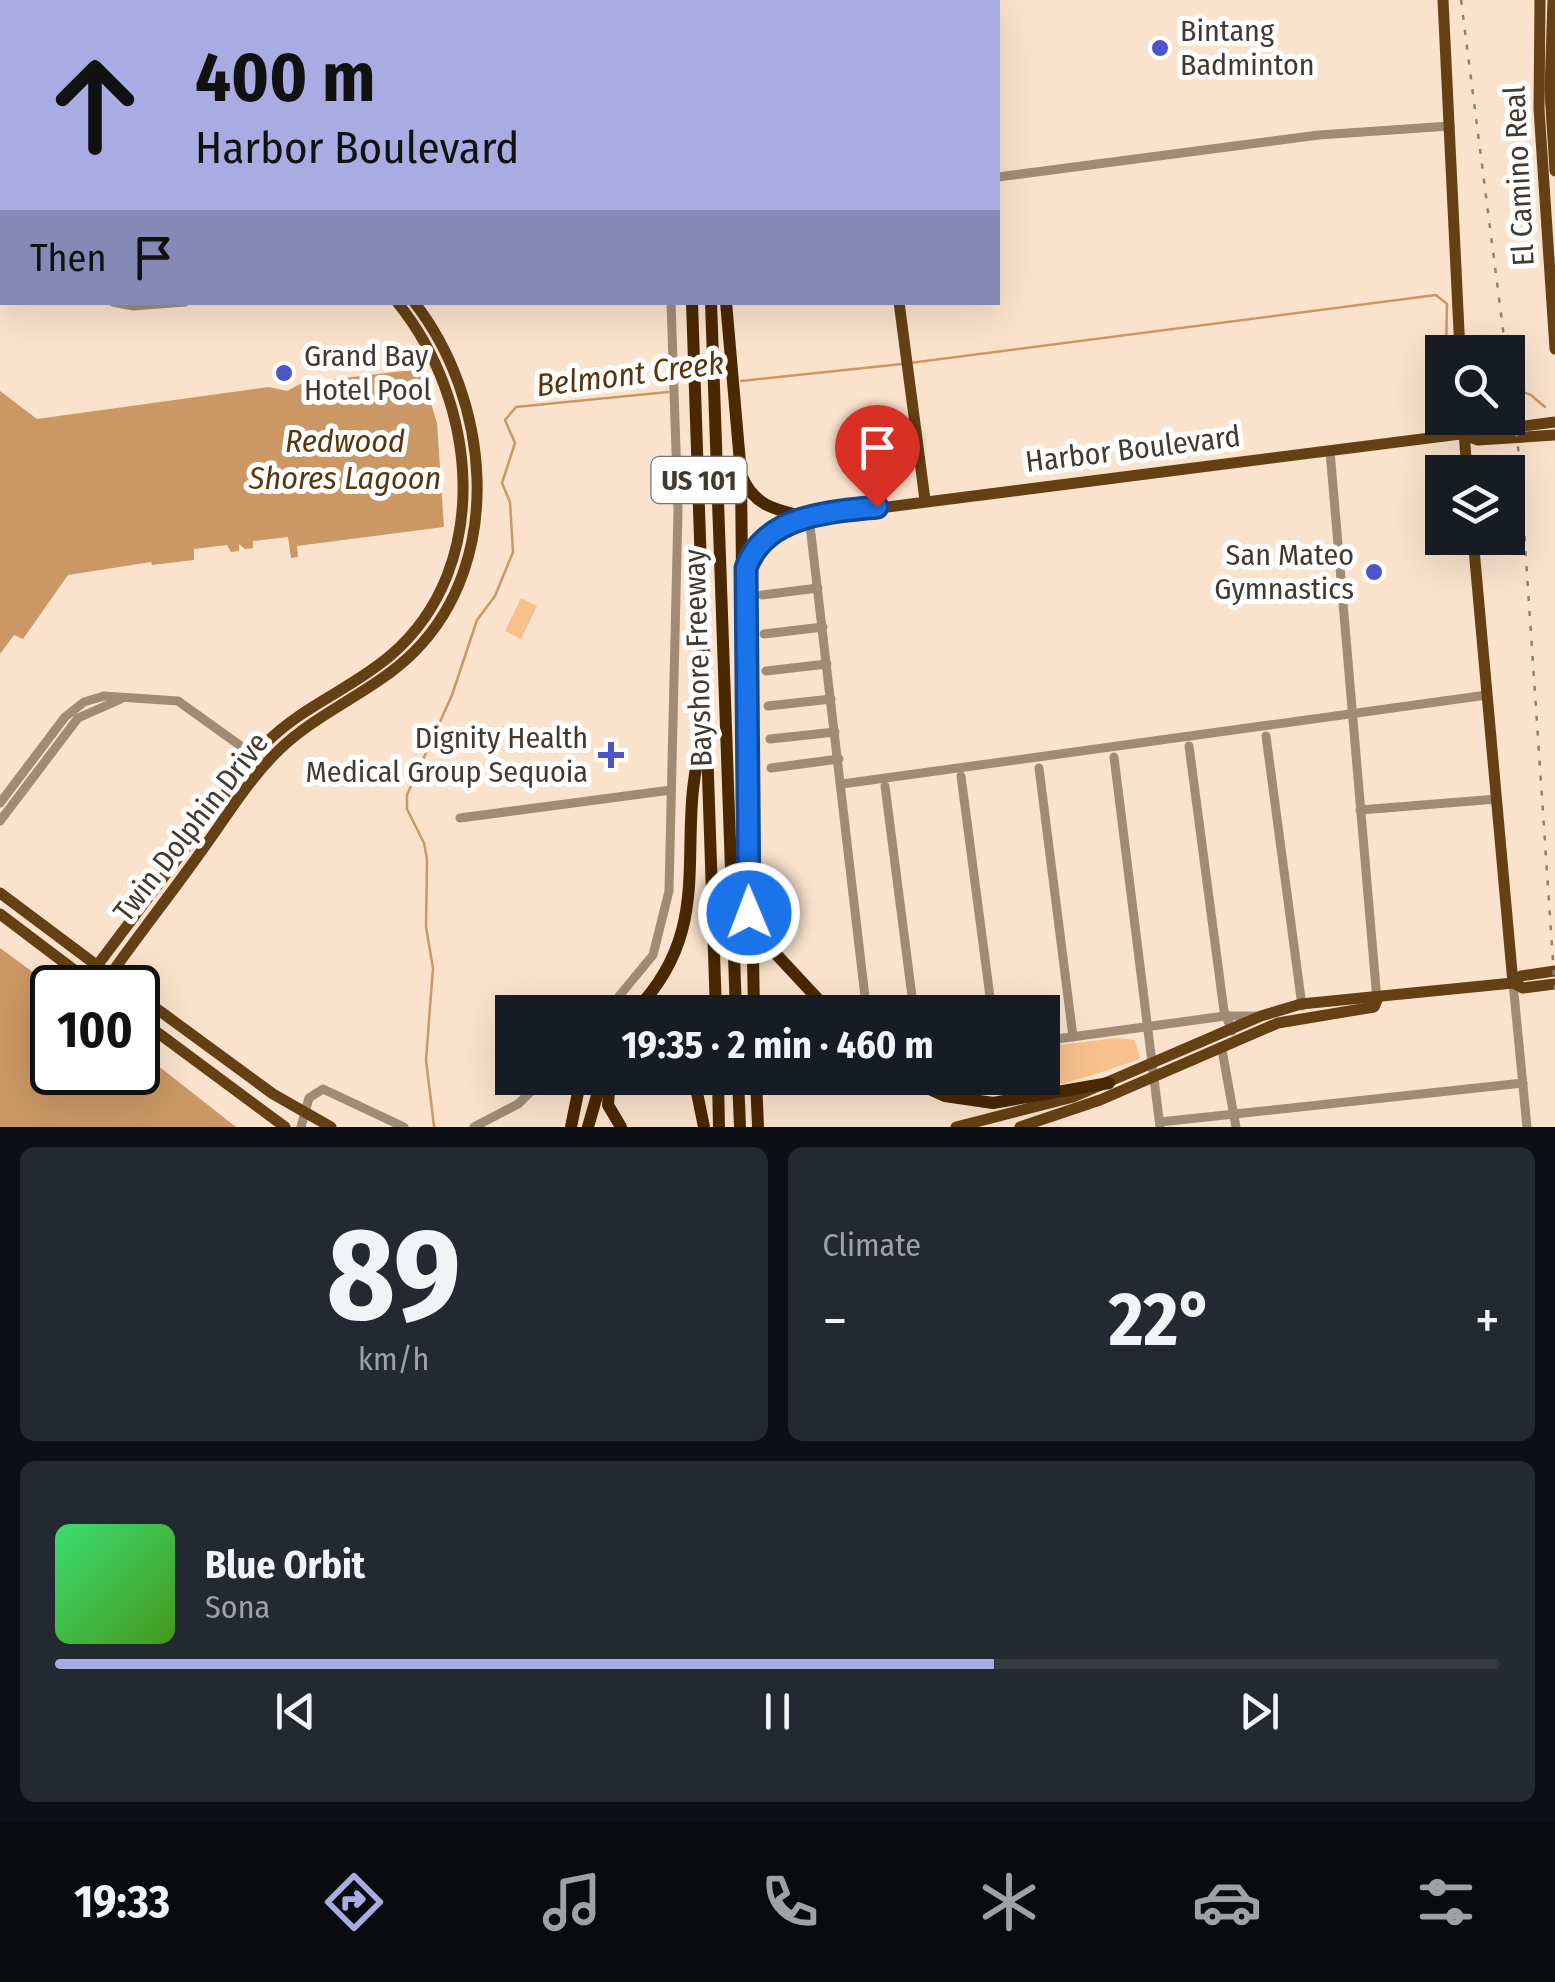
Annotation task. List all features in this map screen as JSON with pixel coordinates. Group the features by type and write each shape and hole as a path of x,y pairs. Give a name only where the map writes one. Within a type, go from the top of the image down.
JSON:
{"highway":[{"name":"Bayshore Freeway","path":"692,305 716,995"},
{"name":"Bayshore Freeway","path":"711,305 735,995"},
{"path":"726,305 741,474 743,607 749,650"},
{"path":"741,474 751,494 766,506 808,517"},
{"path":"753,995 746,576 750,558 766,536 808,517"},
{"path":"649,995 666,975 684,932 696,759 709,722"},
{"path":"749,853 762,918 776,954 814,995"},
{"path":"1060,1091 1109,1083"},
{"path":"571,1127 578,1095"},
{"path":"588,1127 597,1095"},
{"path":"609,1095 608,1105 622,1127"},
{"path":"697,1095 704,1127"},
{"path":"718,1095 719,1127"},
{"path":"739,1095 740,1127"},
{"path":"757,1095 758,1127"},
{"path":"943,1095 992,1103 1039,1095"}],"main road":[{"path":"1443,0 1459,335"},
{"name":"El Camino Real","path":"1540,0 1538,108 1555,349"},
{"name":"El Camino Real","path":"1553,0 1550,75 1555,171"},
{"name":"Twin Dolphin Drive","path":"99,965 254,755 298,715 379,664 405,642 435,601 454,556 462,480 455,420 428,345 398,305"},
{"name":"Twin Dolphin Drive","path":"117,965 265,764 306,726 387,676 416,650 448,608 468,560 476,479 468,418 452,362 416,305"},
{"path":"898,305 925,500"},
{"name":"Harbor Boulevard","path":"1525,426 1555,422"},
{"path":"1464,435 1466,455"},
{"name":"Harbor Boulevard","path":"808,517 1464,435 1478,440 1555,435"},
{"path":"1475,555 1513,983"},
{"path":"0,893 97,965"},
{"path":"0,914 68,965"},
{"path":"1020,1127 1222,1050 1261,1016 1374,1007 1377,1000 1513,983 1522,976 1555,971"},
{"path":"1513,983 1523,988 1555,984"},
{"path":"956,1127 1019,1114 1152,1064 1278,1023 1304,1010"},
{"path":"160,1011 303,1113 332,1127"},
{"path":"160,1034 285,1127"}],"street":[{"path":"1000,176 1319,135 1450,126"},
{"path":"621,995 639,975 662,932 669,891 678,510 671,305"},
{"path":"1330,451 1377,1000"},
{"path":"808,517 864,995"},
{"path":"762,595 818,588"},
{"path":"764,634 823,627"},
{"path":"766,671 827,664"},
{"path":"842,784 1487,694"},
{"path":"0,821 78,718 125,698 144,695 178,702 265,764"},
{"path":"0,803 72,711 104,696 125,698"},
{"path":"768,706 832,699"},
{"path":"770,738 835,732"},
{"path":"1266,736 1304,1010"},
{"path":"1190,746 1225,1016 1234,1036"},
{"path":"1114,758 1160,1125 1234,1113 1523,1083"},
{"path":"771,768 839,759"},
{"path":"1038,768 1072,1037"},
{"path":"961,776 990,995"},
{"path":"885,786 912,995"},
{"path":"460,818 671,790"},
{"path":"1360,810 1497,798"},
{"path":"1513,983 1526,1127"},
{"path":"1060,1038 1225,1016 1261,1016"},
{"path":"1222,1050 1236,1127"},
{"path":"301,1127 311,1094 328,1089 404,1127"},
{"path":"474,1127 527,1095"}],"shaded area":[{"path":"521,598 537,606 521,639 505,631"},
{"path":"1117,1038 1135,1040 1140,1059 1060,1084 1060,1045"}],"water":[{"name":"Redwood Shores Lagoon","path":"420,369 437,423 444,527 297,546 298,557 291,558 288,537 253,541 253,548 245,549 239,544 239,551 231,552 227,545 194,549 194,560 152,565 151,562 68,575 23,639 14,635 0,654 0,391 37,419 269,387 287,391 302,383"},
{"path":"0,948 30,970 30,1095 160,1095 160,1067 236,1127 0,1127"}],"waterway":[{"name":"Belmont Creek","path":"910,363 1436,295 1447,304 1446,335"},
{"name":"Belmont Creek","path":"741,381 902,364"},
{"name":"Belmont Creek","path":"434,1126 426,1060 433,968 426,927 427,859 424,843 407,809 407,795 452,695 477,620 495,596 513,552 510,502 502,483 515,443 505,420 516,407 668,392"},
{"name":"Belmont Creek","path":"1525,393 1545,407"}],"railway":[{"path":"1461,0 1519,455 1555,991"}],"place":[{"name":"Bintang Badminton","path":"1160,48"},
{"name":"Grand Bay Hotel Pool","path":"284,373"},
{"name":"San Mateo Gymnastics","path":"1374,572"},
{"name":"Dignity Health Medical Group Sequoia","path":"611,755"}],"route":[{"path":"749,913 746,568 754,550 775,530 808,517 877,507"}]}
